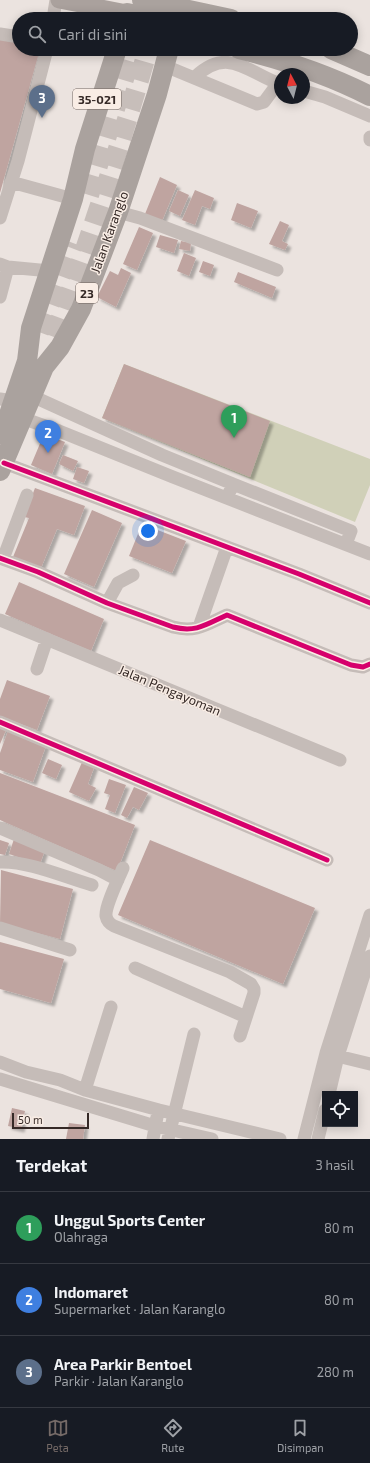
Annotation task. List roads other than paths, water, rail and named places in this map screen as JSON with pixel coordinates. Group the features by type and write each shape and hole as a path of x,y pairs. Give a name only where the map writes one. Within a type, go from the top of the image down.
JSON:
{"highway":[{"path":"142,0 195,12"},
{"path":"209,0 222,12"},
{"name":"Jalan Karanglo","path":"0,441 35,364 31,328 73,199 85,149 114,56"},
{"path":"267,56 305,68 370,96"},
{"path":"289,56 342,75 370,88"},
{"path":"347,56 370,66"},
{"name":"Jalan Karanglo","path":"35,364 60,347 81,309 118,212 169,58"},
{"name":"23","path":"35,364 46,335"},
{"name":"Jalan Karanglo","path":"2,467 17,404"}],"main road":[{"path":"59,0 128,11"},
{"path":"59,0 90,12"},
{"name":"35-021","path":"85,149 106,56"}],"street":[{"path":"55,12 59,0"},
{"path":"0,34 12,37"},
{"path":"0,218 45,56"},
{"path":"169,58 195,77 257,104 264,102 274,89"},
{"path":"195,77 204,69 224,62 237,63 274,81"},
{"path":"310,93 325,97 370,116"},
{"path":"11,182 73,199"},
{"path":"118,212 140,218 277,270"},
{"path":"0,297 4,266 50,271"},
{"path":"17,404 66,412 162,455 351,531 346,544"},
{"path":"17,404 59,431 370,554"},
{"path":"59,431 66,412"},
{"path":"156,470 162,455"},
{"path":"173,477 179,462"},
{"path":"2,467 227,547 370,603"},
{"path":"227,498 233,484"},
{"path":"28,495 2,558 108,603 178,628 189,629 199,627 227,615"},
{"path":"199,627 227,547"},
{"path":"108,603 118,583 134,576"},
{"path":"208,603 227,615 351,665 363,667 370,664"},
{"name":"Jalan Pengayoman","path":"0,620 340,760"},
{"path":"37,668 47,639"},
{"path":"0,722 327,860"},
{"path":"0,828 99,870 121,874 106,913 109,922 114,926 230,972 251,984 254,991 240,1036"},
{"path":"0,862 36,867 92,885"},
{"path":"304,1139 332,1055 360,982 367,952 370,915"},
{"path":"0,928 70,950"},
{"path":"135,968 246,1017"},
{"path":"86,1090 111,1007"},
{"path":"169,1134 176,1113 194,1034"},
{"path":"332,1055 370,1064"},
{"path":"329,1091 332,1055"},
{"path":"0,1062 26,1072 60,1080 86,1090 159,1110 280,1139"},
{"path":"0,1080 155,1126 169,1134 212,1139"},
{"path":"152,1139 159,1110"},
{"path":"318,1139 322,1122"}],"tunnel":[{"path":"89,195 131,56"},
{"path":"54,337 104,194 146,56"},
{"path":"39,332 73,243"}],"place":[{"name":"Area Parkir Bentoel","path":"42,118"},
{"name":"Unggul Sports Center","path":"234,438"},
{"name":"Indomaret","path":"48,453"}]}
